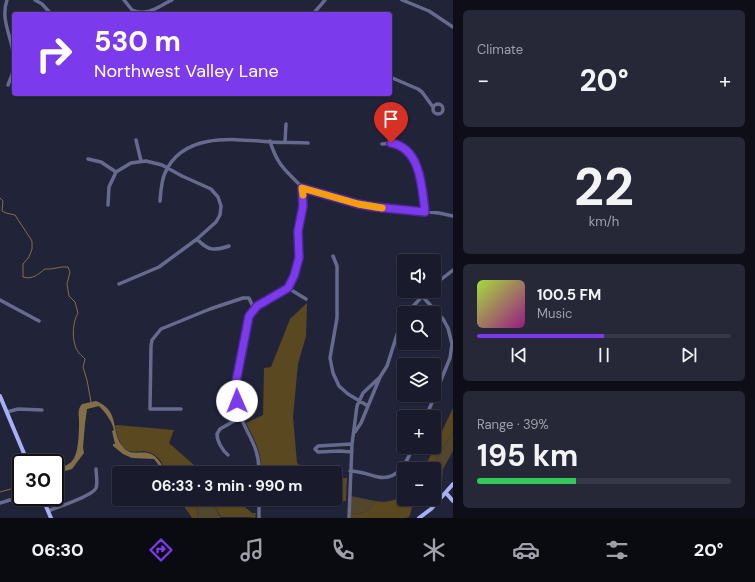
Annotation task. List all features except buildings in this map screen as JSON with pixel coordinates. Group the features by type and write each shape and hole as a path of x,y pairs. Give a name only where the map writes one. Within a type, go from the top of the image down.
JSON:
{"main road":[{"path":"0,396 24,454"},
{"path":"419,518 431,509 453,484"},
{"path":"446,493 453,501"},
{"path":"46,506 51,518"}],"street":[{"path":"7,0 5,18 12,45"},
{"path":"35,0 42,4 49,12"},
{"path":"124,0 135,12"},
{"path":"147,12 172,0"},
{"path":"315,12 326,0"},
{"path":"402,0 430,11 453,27"},
{"path":"0,19 5,18"},
{"path":"8,85 12,75"},
{"path":"392,78 418,89 433,107"},
{"path":"285,142 286,124"},
{"path":"160,200 162,180 168,168 181,152 200,143 240,139 270,142 308,143"},
{"path":"136,140 141,161"},
{"path":"270,142 278,162 302,188 370,206 403,211 445,213 453,216"},
{"path":"382,144 391,143 400,146 412,157 419,176 425,212"},
{"path":"88,159 101,162 116,172"},
{"path":"108,205 109,186 116,172 125,166 141,161 162,164 211,189 219,199 221,210 214,226 159,267 119,284"},
{"path":"259,466 259,457 256,447 241,417 237,401 236,382 248,319 254,309 288,288 293,281 299,258 298,231 303,206 302,188"},
{"path":"219,199 223,196"},
{"path":"197,239 203,246 214,250 229,246"},
{"path":"333,256 337,266 337,318 330,358 333,373 339,386 348,394 368,406"},
{"path":"441,280 453,270"},
{"path":"448,275 453,273"},
{"path":"288,288 306,300"},
{"path":"181,409 150,409 151,346 152,340 156,334 161,329 185,318 243,298 249,298 254,309"},
{"path":"413,306 420,298"},
{"path":"424,298 437,311 448,328 452,344 450,358 429,410"},
{"path":"0,300 39,321"},
{"path":"448,328 453,325"},
{"path":"354,433 361,423 380,377 387,366 397,335"},
{"path":"348,518 352,444 357,406 363,393 380,377"},
{"path":"7,412 18,409 42,410"},
{"path":"228,454 223,451 217,439 217,434 220,429 241,417"},
{"path":"352,444 318,446 316,449 318,452 352,452"},
{"path":"350,471 356,471 378,477 387,477 404,467 410,454"},
{"path":"48,511 92,493 96,487 96,469"},
{"path":"0,503 10,500"},
{"path":"259,506 259,518"}],"shaded area":[{"path":"307,303 306,336 298,364 293,417 297,463 302,466 261,466 255,441 246,423 263,415 264,368 271,367 290,319"},
{"path":"96,401 104,405 112,416 119,441 123,447 128,451 149,453 155,456 162,466 159,466 154,459 132,458 123,454 113,446 113,444 115,444 112,423 99,406 87,409 83,447 84,453 72,469 64,471 64,466 72,461 76,453 79,436 79,408 82,404"},
{"path":"453,408 453,431 441,451 441,433"},
{"path":"115,426 174,430 169,443 195,466 164,466 157,457 150,453 144,451 133,452 127,450 123,447 119,439"},
{"path":"453,431 453,451 443,469 441,484 441,462 434,462 439,454 441,454 441,451"},
{"path":"431,454 439,454 434,462 427,462"},
{"path":"342,478 347,478 346,501 342,501"},
{"path":"351,496 375,501 368,511 351,514"},
{"path":"397,499 397,506 413,506 409,517 351,518 351,514 368,511 375,501"},
{"path":"184,506 196,506 198,518 192,518"},
{"path":"196,506 215,506 221,518 198,518"},
{"path":"215,506 244,506 252,513 256,513 255,518 221,517"}],"waterway":[{"path":"0,198 3,201 2,211 15,215 32,241 32,249 29,257 23,264 23,277 33,277 45,269 68,267 70,272 67,284 69,296 75,302 78,313 74,324 74,341 78,351 85,359 83,367 91,402"},
{"path":"0,492 12,488"}],"slow traffic":[{"path":"303,195 302,188 328,194 358,204 382,208"}],"route":[{"path":"237,401 236,382 249,316 257,306 288,288 293,281 298,265 299,251 297,238 303,206 302,188 328,194 358,204 403,211 425,212 422,188 415,162 410,153 405,149 391,143"}]}
